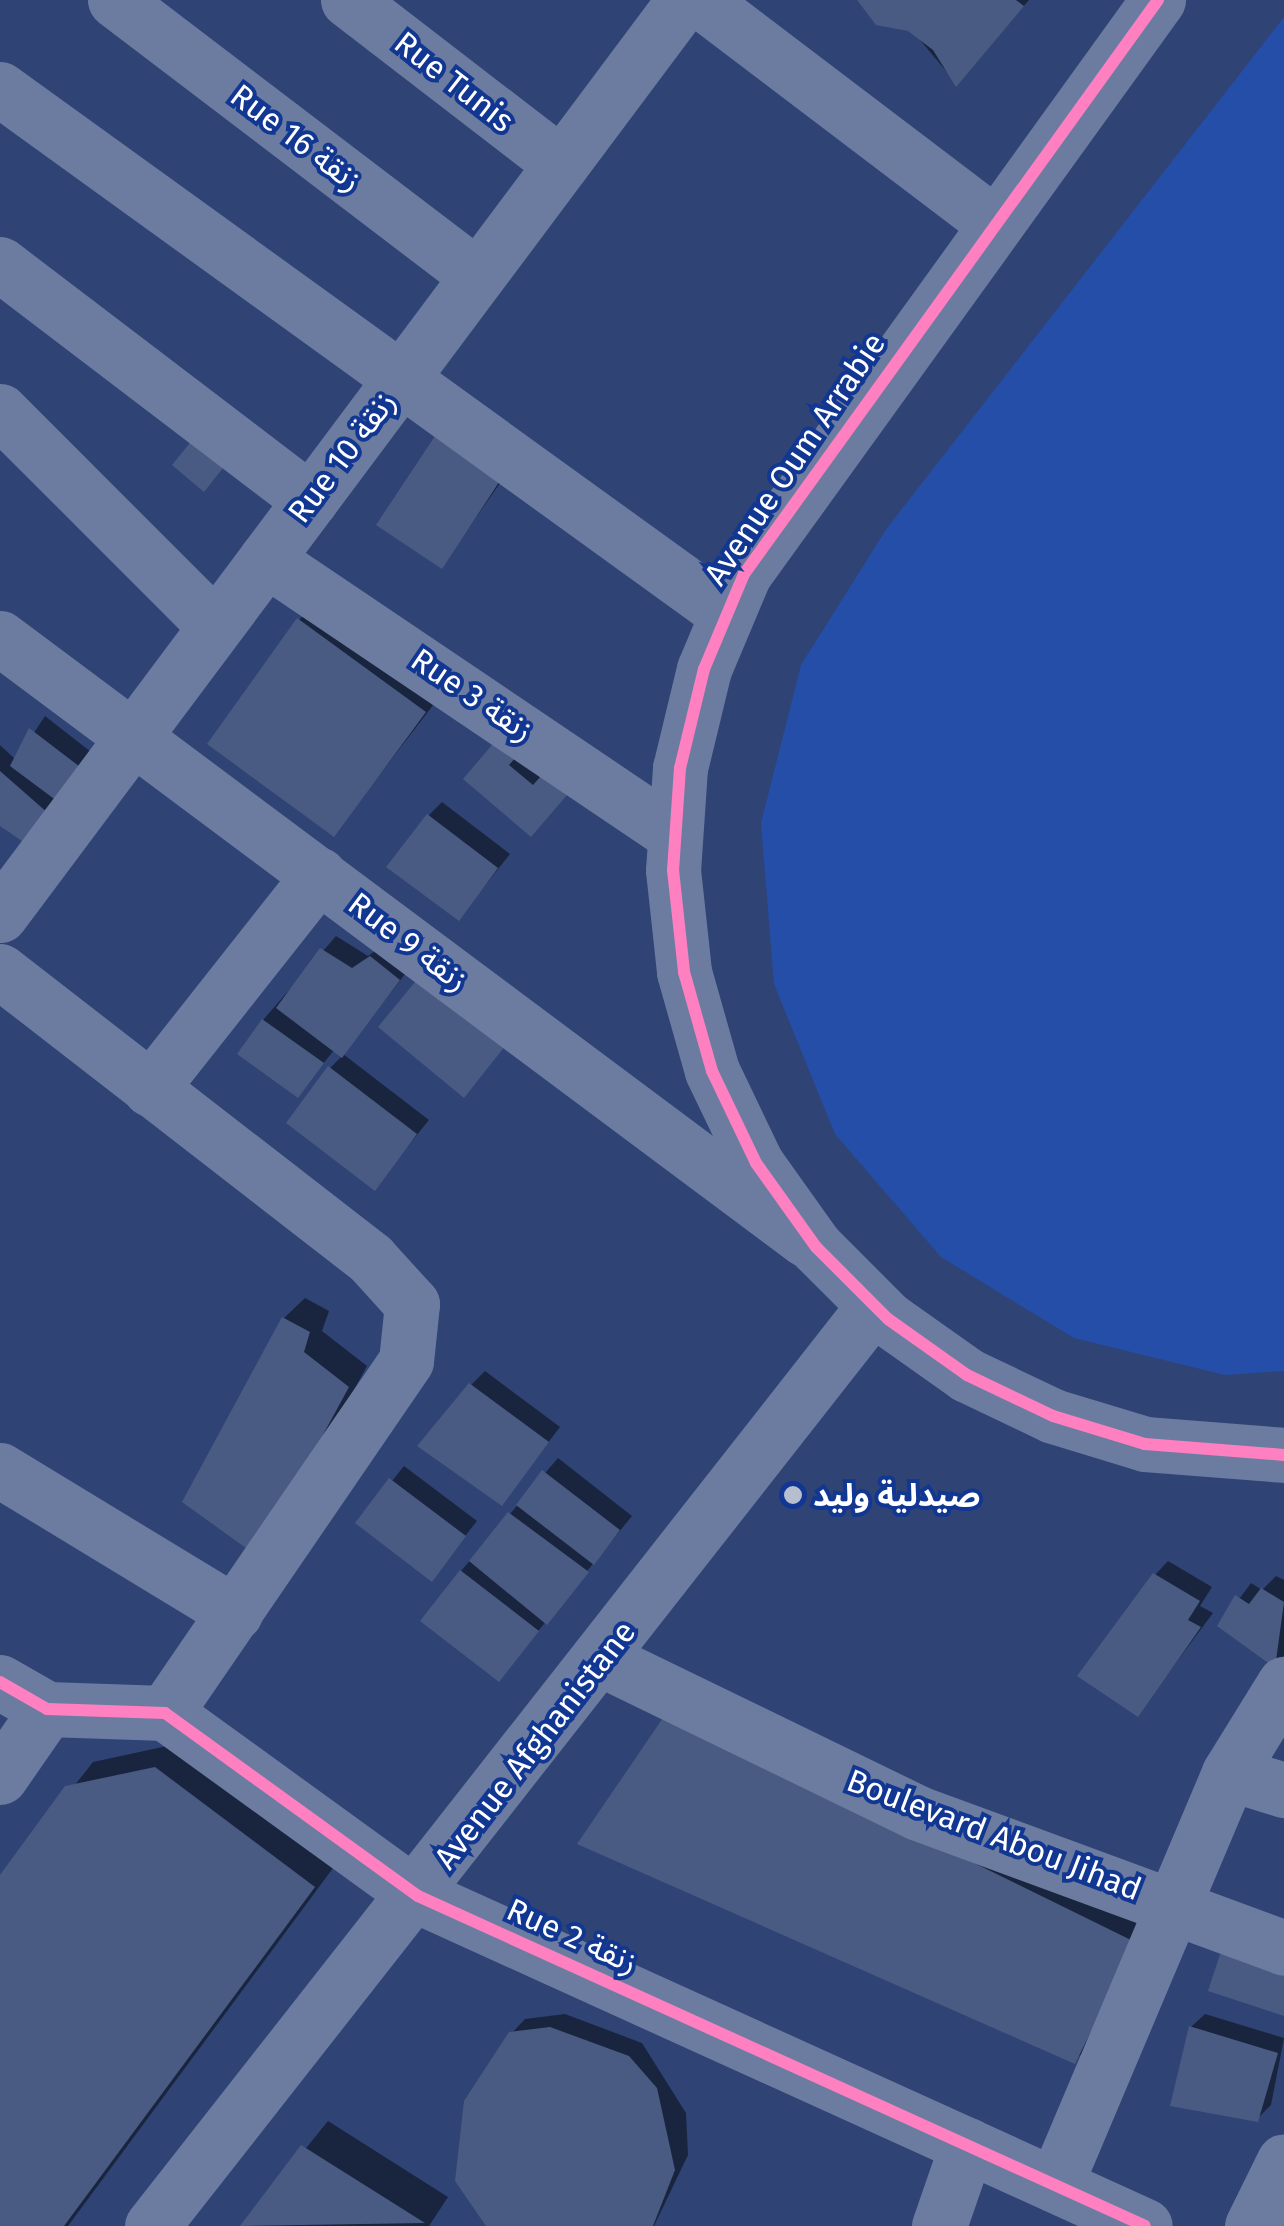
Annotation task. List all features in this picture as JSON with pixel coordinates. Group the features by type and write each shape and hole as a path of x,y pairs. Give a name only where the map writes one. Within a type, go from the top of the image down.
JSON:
{"street":[{"name":"Rue 16 زنقة","path":"115,0 478,276"},
{"name":"Rue Tunis","path":"348,0 560,164"},
{"name":"Rue 10 زنقة","path":"0,915 130,735 684,0"},
{"path":"700,0 994,223"},
{"name":"Avenue Oum Arrabie","path":"1158,0 798,492 724,612 680,768 675,834 684,972 712,1071 756,1164 816,1247 881,1313 967,1375 1054,1416 1145,1444 1269,1464"},
{"path":"0,89 399,381 724,612"},
{"path":"0,264 310,500"},
{"path":"0,411 215,626"},
{"name":"Rue 3 زنقة","path":"266,559 675,834"},
{"name":"Rue 9 زنقة","path":"0,638 816,1247"},
{"path":"150,1089 319,875"},
{"path":"0,970 371,1259 412,1304 406,1361 166,1713 47,1709 0,1682"},
{"name":"Avenue Afghanistane","path":"152,2226 881,1313"},
{"path":"0,1470 235,1613"},
{"name":"Boulevard Abou Jihad","path":"602,1658 918,1813 1179,1905 1284,1948"},
{"path":"1055,2185 1179,1905 1230,1774 1284,1684"},
{"path":"0,1777 47,1709"},
{"name":"Rue 2 زنقة","path":"166,1713 418,1896 1145,2226"},
{"path":"1230,1774 1284,1790"},
{"path":"938,2226 967,2145"},
{"path":"1252,2226 1284,2161"}],"shaded area":[{"path":"1284,17 1284,1371 1225,1375 1074,1338 941,1257 835,1134 774,984 761,823 801,665 887,528"}],"building":[{"path":"857,0 1016,0 1024,6 956,87 933,50 908,31 876,25"},
{"path":"206,423 238,449 204,492 172,465"},
{"path":"441,427 507,470 442,569 376,525"},
{"path":"297,618 426,712 334,837 207,744"},
{"path":"29,728 88,773 69,810 10,766"},
{"path":"503,732 523,749 509,765 533,785 549,767 573,788 531,837 463,779"},
{"path":"0,771 57,821 38,852 0,826"},
{"path":"427,814 498,868 459,921 386,867"},
{"path":"320,948 352,968 370,956 400,980 342,1058 276,1008"},
{"path":"429,965 517,1031 464,1098 378,1027"},
{"path":"262,1019 324,1063 298,1098 237,1054"},
{"path":"328,1066 417,1134 375,1191 286,1123"},
{"path":"282,1317 310,1332 304,1352 349,1387 257,1556 182,1502"},
{"path":"469,1383 549,1442 502,1506 417,1446"},
{"path":"542,1470 620,1530 594,1565 516,1505"},
{"path":"389,1478 466,1536 432,1582 355,1523"},
{"path":"508,1512 589,1572 547,1625 469,1561"},
{"path":"460,1570 539,1631 499,1682 420,1621"},
{"path":"1153,1573 1200,1601 1188,1620 1201,1627 1138,1717 1077,1676"},
{"path":"1261,1588 1284,1602 1275,1668 1217,1626 1235,1595 1249,1604"},
{"path":"667,1712 1135,1942 1075,2064 577,1844"},
{"path":"155,1767 315,1887 64,2226 0,2226 0,1875 65,1786"},
{"path":"1224,1942 1284,1962 1284,2016 1208,1991"},
{"path":"1189,2026 1278,2053 1258,2122 1170,2106"},
{"path":"550,2027 629,2056 657,2088 675,2170 653,2226 486,2226 455,2181 464,2101 509,2032"},
{"path":"301,2145 425,2223 240,2226"}],"cycle path":[{"path":"1158,0 744,574 704,669 680,768 673,870 684,972 712,1071 756,1163 816,1247 888,1319 967,1375 1053,1416 1145,1444 1284,1455"},
{"path":"0,1682 47,1709 165,1713 418,1896 1145,2226"}],"place":[{"name":"صيدلية وليد","path":"793,1495"}]}
